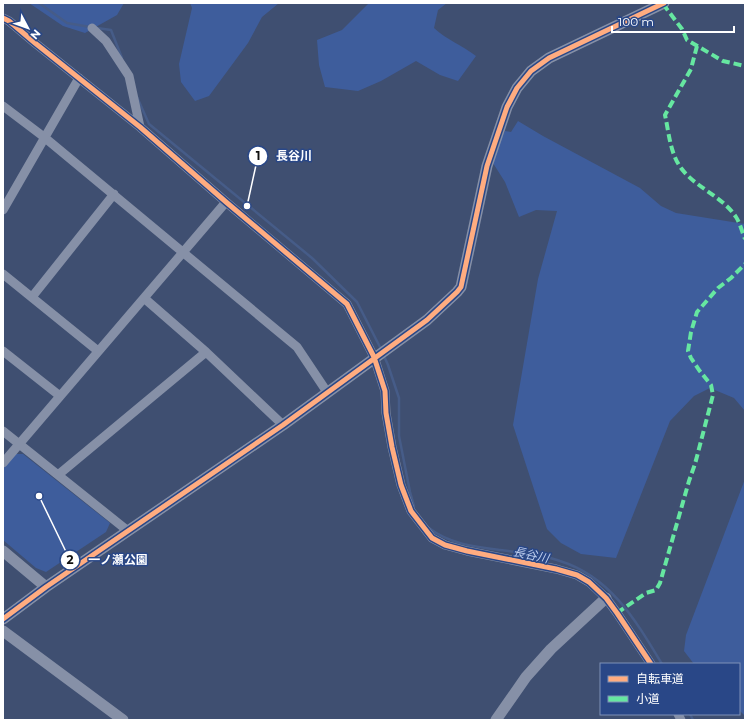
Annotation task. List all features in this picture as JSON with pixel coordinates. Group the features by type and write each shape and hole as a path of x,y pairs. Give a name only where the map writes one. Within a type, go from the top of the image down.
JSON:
{"street":[{"path":"3,619 46,587 283,425 374,357 427,320 457,292 461,287 486,166 507,107 517,88 531,71 549,58 663,3"},
{"path":"3,18 10,21 140,127 347,304 374,357 385,392 386,413 401,485 411,511 432,538 445,545 466,551 556,569 577,575 589,582 606,598 650,663"},
{"path":"92,28 106,41 129,76 140,127"},
{"path":"3,210 7,195 79,78"},
{"path":"3,106 114,194 297,347 327,392"},
{"path":"32,297 114,194"},
{"path":"3,463 226,202"},
{"path":"3,274 98,351"},
{"path":"144,298 206,352 283,425"},
{"path":"3,351 60,396"},
{"path":"58,475 206,352"},
{"path":"3,431 128,531"},
{"path":"3,552 46,587"},
{"path":"496,720 526,677 551,649 606,598"},
{"path":"3,631 123,720"}],"shaded area":[{"path":"29,3 124,3 117,15 85,33 63,26"},
{"path":"190,3 279,3 262,17 248,43 209,96 195,101 181,82 179,64 192,8"},
{"path":"369,3 447,3 438,10 434,28 476,56 458,81 440,75 416,61 381,81 358,91 325,87 319,65 317,40 342,30"},
{"path":"518,121 640,188 661,206 676,213 745,224 745,411 734,398 710,388 694,396 670,421 616,558 581,554 561,543 547,529 513,425 538,279 557,211 536,210 519,217 505,182 491,160 505,131 511,132"},
{"path":"15,454 23,454 110,523 106,532 46,572 36,568 3,540 3,469"},
{"path":"745,479 745,716 740,711 740,663 693,663 684,651 686,635"}],"waterway":[{"name":"長谷川","path":"39,3 67,23 90,27"},
{"name":"長谷川","path":"97,28 111,30 122,58"},
{"name":"長谷川","path":"137,97 149,124 312,258 357,302 381,349"},
{"name":"長谷川","path":"384,356 399,398 399,436 414,506"},
{"name":"長谷川","path":"429,528 445,538 463,544 545,557 578,568 608,589 620,602 632,617 661,663"},
{"name":"長谷川","path":"690,715 693,720"}],"marked path":[{"path":"663,4 682,29 687,40 723,61 745,66"},
{"path":"697,46 691,69 665,115 670,143 674,156 681,168 694,181 724,203 737,219 745,239"},
{"path":"617,613 646,593 656,590 660,583 695,464 713,395 711,385 699,370 688,351 691,332 697,312 718,288 745,264"}],"cycle path":[{"path":"3,619 46,587 283,425 427,320 461,287 487,166 507,107 517,88 531,71 549,58 664,3"},
{"path":"3,18 9,21 140,127 347,304 374,357 385,391 386,413 401,485 411,511 432,538 445,545 467,551 556,569 577,575 589,582 606,598 650,663"}],"place":[{"name":"長谷川","path":"247,206"},
{"name":"一ノ瀬公園","path":"39,496"}]}
